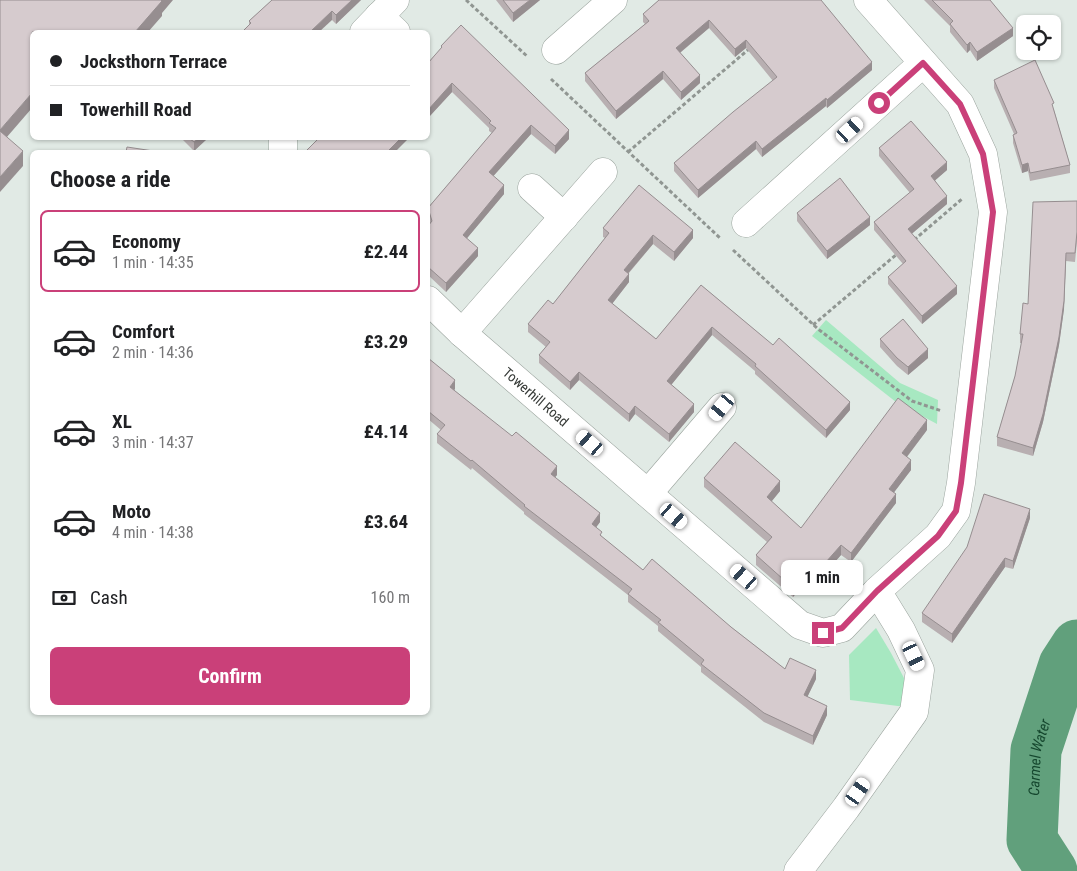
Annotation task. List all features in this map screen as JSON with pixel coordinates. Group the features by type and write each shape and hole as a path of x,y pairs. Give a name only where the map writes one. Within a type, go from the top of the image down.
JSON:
{"street":[{"path":"550,62 613,0"},
{"name":"Towerhill Road","path":"430,302 462,333 800,625 823,633 842,628 877,591 938,536 956,511 961,483 993,212 983,154 960,104 868,0"},
{"path":"746,223 923,63"},
{"path":"462,333 603,172"},
{"path":"532,188 564,217"},
{"path":"646,492 656,484 722,407"},
{"path":"798,871 846,808 914,712 920,670 901,630 877,591"}],"path":[{"path":"466,0 530,60"},
{"path":"628,152 755,44"},
{"path":"550,62 628,152 722,240"},
{"path":"912,242 988,178"},
{"path":"730,246 813,325 912,401 968,420"},
{"path":"813,325 904,248"}],"green space":[{"path":"826,320 900,383 938,400 937,424 896,402 812,336"},
{"path":"876,628 905,680 906,707 850,700 849,655"}],"building":[{"path":"0,0 162,1 137,30 30,30 30,95 0,130"},
{"path":"272,0 352,0 336,15 332,11 312,30 244,30 251,23 249,21"},
{"path":"503,0 530,0 513,13"},
{"path":"659,0 821,0 872,62 827,100 826,98 762,149 756,141 698,190 674,163 777,77 746,40 735,49 709,20 676,48 700,75 681,92 663,71 616,111 585,73 649,21 643,14"},
{"path":"932,0 990,0 1013,28 977,52 970,42 967,45 950,24 953,21"},
{"path":"461,25 569,130 555,146 531,125 489,172 504,185 463,235 478,248 446,283 430,269 430,224 432,221 430,206 496,128 489,123 491,121 452,83 430,108 430,61"},
{"path":"1035,60 1054,103 1052,104 1070,165 1030,173 1028,163 1022,165 1013,135 1017,133 994,80"},
{"path":"911,121 947,162 931,176 947,196 908,229 957,286 922,316 888,277 906,261 874,222 914,189 879,148"},
{"path":"0,131 23,151 0,177"},
{"path":"317,140 399,140 389,150 307,150"},
{"path":"127,147 147,150 126,150"},
{"path":"840,178 870,217 827,251 797,213"},
{"path":"639,185 693,230 674,252 653,235 624,270 629,274 608,300 656,339 701,285 773,345 779,338 850,402 826,430 755,366 756,364 712,327 667,381 694,404 669,434 635,406 629,414 579,372 570,382 539,355 550,342 528,324 548,300 553,304 609,233 603,228"},
{"path":"1077,201 1075,253 1066,253 1064,301 1059,337 1043,414 1033,448 997,437 1015,376 1023,334 1020,334 1023,303 1028,304 1033,202"},
{"path":"903,319 928,349 908,367 880,339"},
{"path":"430,360 455,380 450,387 512,436 516,432 557,466 551,474 600,513 592,524 602,532 600,535 643,570 652,559 731,627 785,669 790,658 816,670 804,695 827,706 813,736 764,713 701,664 704,660 658,622 661,620 628,594 632,589 524,506 472,460 437,434 445,425 430,413"},
{"path":"898,398 927,420 902,453 911,460 889,489 896,494 851,553 841,545 818,571 812,566 793,588 756,555 772,537 704,478 735,442 780,481 767,497 801,528"},
{"path":"984,494 1030,509 1013,561 1005,558 952,634 922,613 967,547"}],"waterway":[{"name":"Carmel Water","path":"1052,871 1032,840 1036,750 1064,665 1077,645"}],"route":[{"path":"823,633 842,628 877,591 938,536 956,511 961,483 993,212 983,154 960,104 923,63 879,103"}]}
